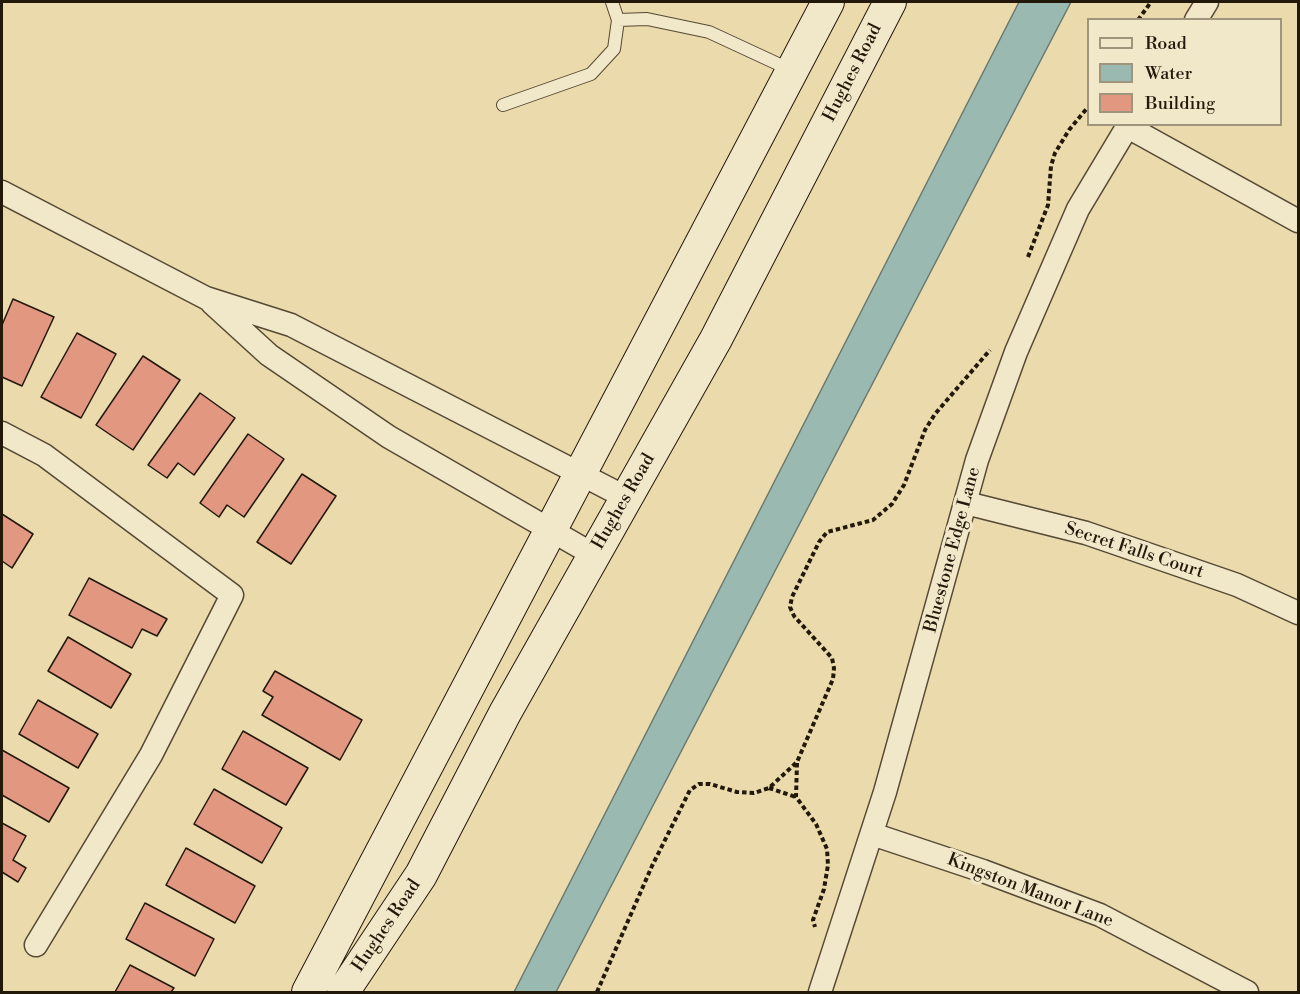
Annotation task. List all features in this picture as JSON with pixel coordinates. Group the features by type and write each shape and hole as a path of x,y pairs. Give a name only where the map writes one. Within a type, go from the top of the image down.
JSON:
{"main road":[{"name":"Hughes Road","path":"308,993 828,2"},
{"name":"Hughes Road","path":"343,993 421,875 505,713 716,339 890,2"}],"street":[{"path":"1197,18 1207,2"},
{"path":"1129,126 1299,220"},
{"name":"Bluestone Edge Lane","path":"820,993 872,834 977,460 1016,352 1073,219 1129,126"},
{"path":"2,192 206,298 291,325 627,498"},
{"path":"206,298 269,355 380,430 594,555"},
{"path":"2,433 44,455 232,595 151,755 36,945"},
{"name":"Secret Falls Court","path":"966,503 1086,533 1237,585 1299,613"},
{"name":"Kingston Manor Lane","path":"872,834 983,871 1100,915 1247,993"}],"lane":[{"path":"503,105 591,74 614,49 618,20 612,2"},
{"path":"618,20 647,19 708,32 792,70"}],"path":[{"path":"1139,18 1151,2"},
{"path":"1027,260 1048,205 1051,166 1055,153 1069,130 1087,109"},
{"path":"796,797 797,762 832,679 834,668 832,658 794,616 790,607 792,597 819,542 827,532 873,520 892,504 904,485 925,430 935,414 978,366 994,341"},
{"path":"597,993 652,866 690,790 699,784 754,793 769,788 797,762"},
{"path":"769,788 796,797 816,824 827,849 828,866 824,889 813,920 815,934"}],"water":[{"path":"1019,2 1071,2 556,992 514,992"}],"building":[{"path":"13,299 54,317 22,386 2,377 2,325"},
{"path":"77,333 116,354 81,418 41,397"},
{"path":"143,356 180,380 133,450 96,425"},
{"path":"200,393 235,418 194,475 178,463 167,478 148,465"},
{"path":"248,434 284,459 244,517 227,505 219,517 200,503"},
{"path":"302,474 336,496 291,564 257,542"},
{"path":"2,514 33,534 12,568 2,561"},
{"path":"89,578 167,619 157,636 142,629 132,648 69,615"},
{"path":"68,637 131,674 111,708 48,671"},
{"path":"275,671 362,720 340,760 262,715 273,697 263,691"},
{"path":"38,700 98,734 78,768 19,734"},
{"path":"243,731 308,768 286,805 222,769"},
{"path":"2,750 69,788 49,822 2,795"},
{"path":"214,789 282,828 262,863 194,824"},
{"path":"2,823 26,836 13,860 26,868 18,882 2,872"},
{"path":"186,848 255,886 235,923 166,885"},
{"path":"145,903 214,939 195,976 126,939"},
{"path":"130,965 174,988 171,992 115,992"}]}
